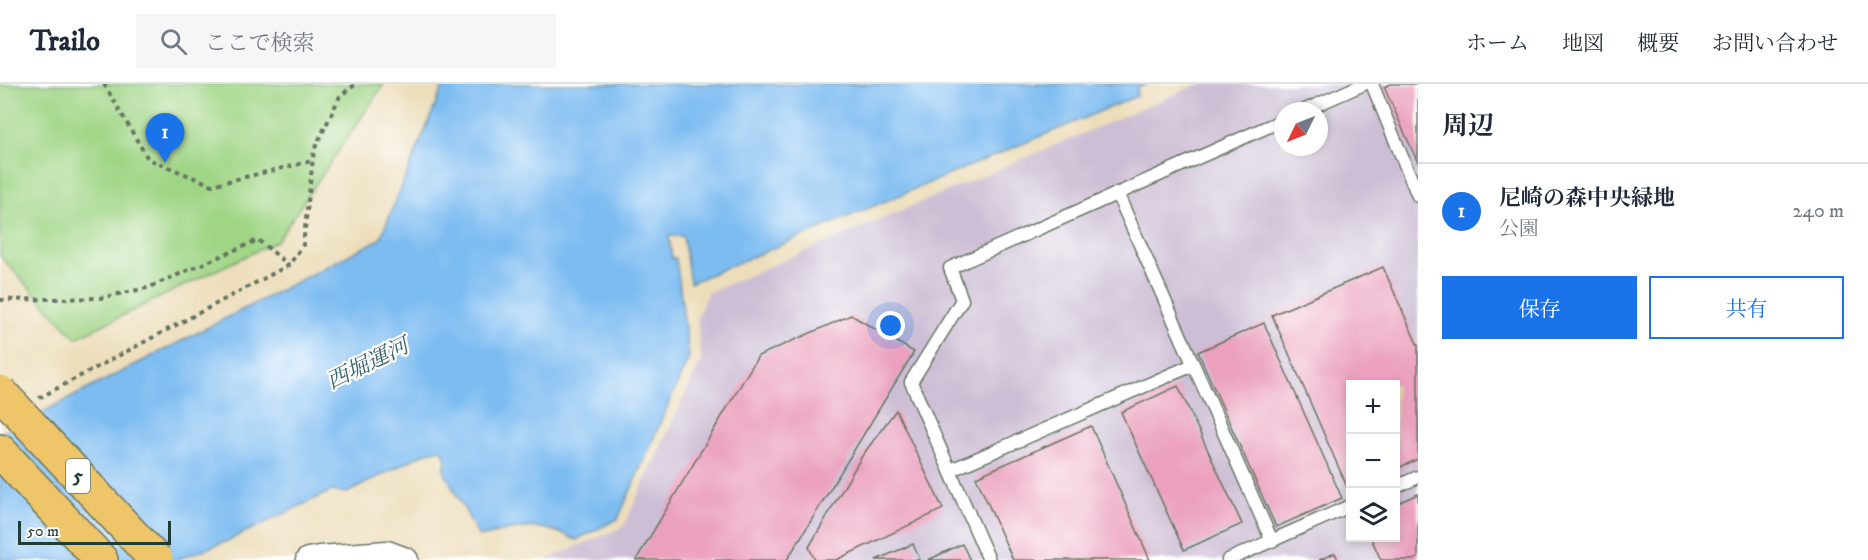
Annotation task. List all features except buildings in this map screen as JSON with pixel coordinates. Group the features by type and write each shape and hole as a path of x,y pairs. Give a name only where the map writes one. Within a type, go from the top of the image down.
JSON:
{"highway":[{"name":"5","path":"0,392 156,560"},
{"name":"5","path":"0,451 101,560"}],"street":[{"path":"308,560 387,553 406,560"}],"lane":[{"path":"1323,102 1364,84"},
{"path":"1372,84 1418,195"},
{"path":"989,560 911,382 962,300 950,268 1274,124"},
{"path":"1117,193 1272,541"},
{"path":"951,470 1193,365"},
{"path":"1400,485 1418,477"},
{"path":"1228,560 1346,508"}],"path":[{"path":"104,84 148,159 212,185 312,161"},
{"path":"31,403 289,265 303,245 314,150 340,96 356,84"},
{"path":"0,300 100,298 147,288 258,240 289,265"}],"shaded area":[{"path":"1199,84 1418,84 1418,560 545,560 623,527 701,361 697,319 707,293"}],"green space":[{"path":"0,84 384,84 277,241 76,338 0,256"}],"water":[{"name":"西堀運河","path":"444,84 1147,84 1137,88 1137,96 690,283 683,236 669,236 672,259 676,258 689,357 618,519 576,540 539,528 517,529 479,537 444,471 446,460 442,449 427,452 347,493 331,491 225,542 175,560 0,560 0,434 380,239"}],"place":[{"name":"尼崎の森中央緑地","path":"165,163"}]}
